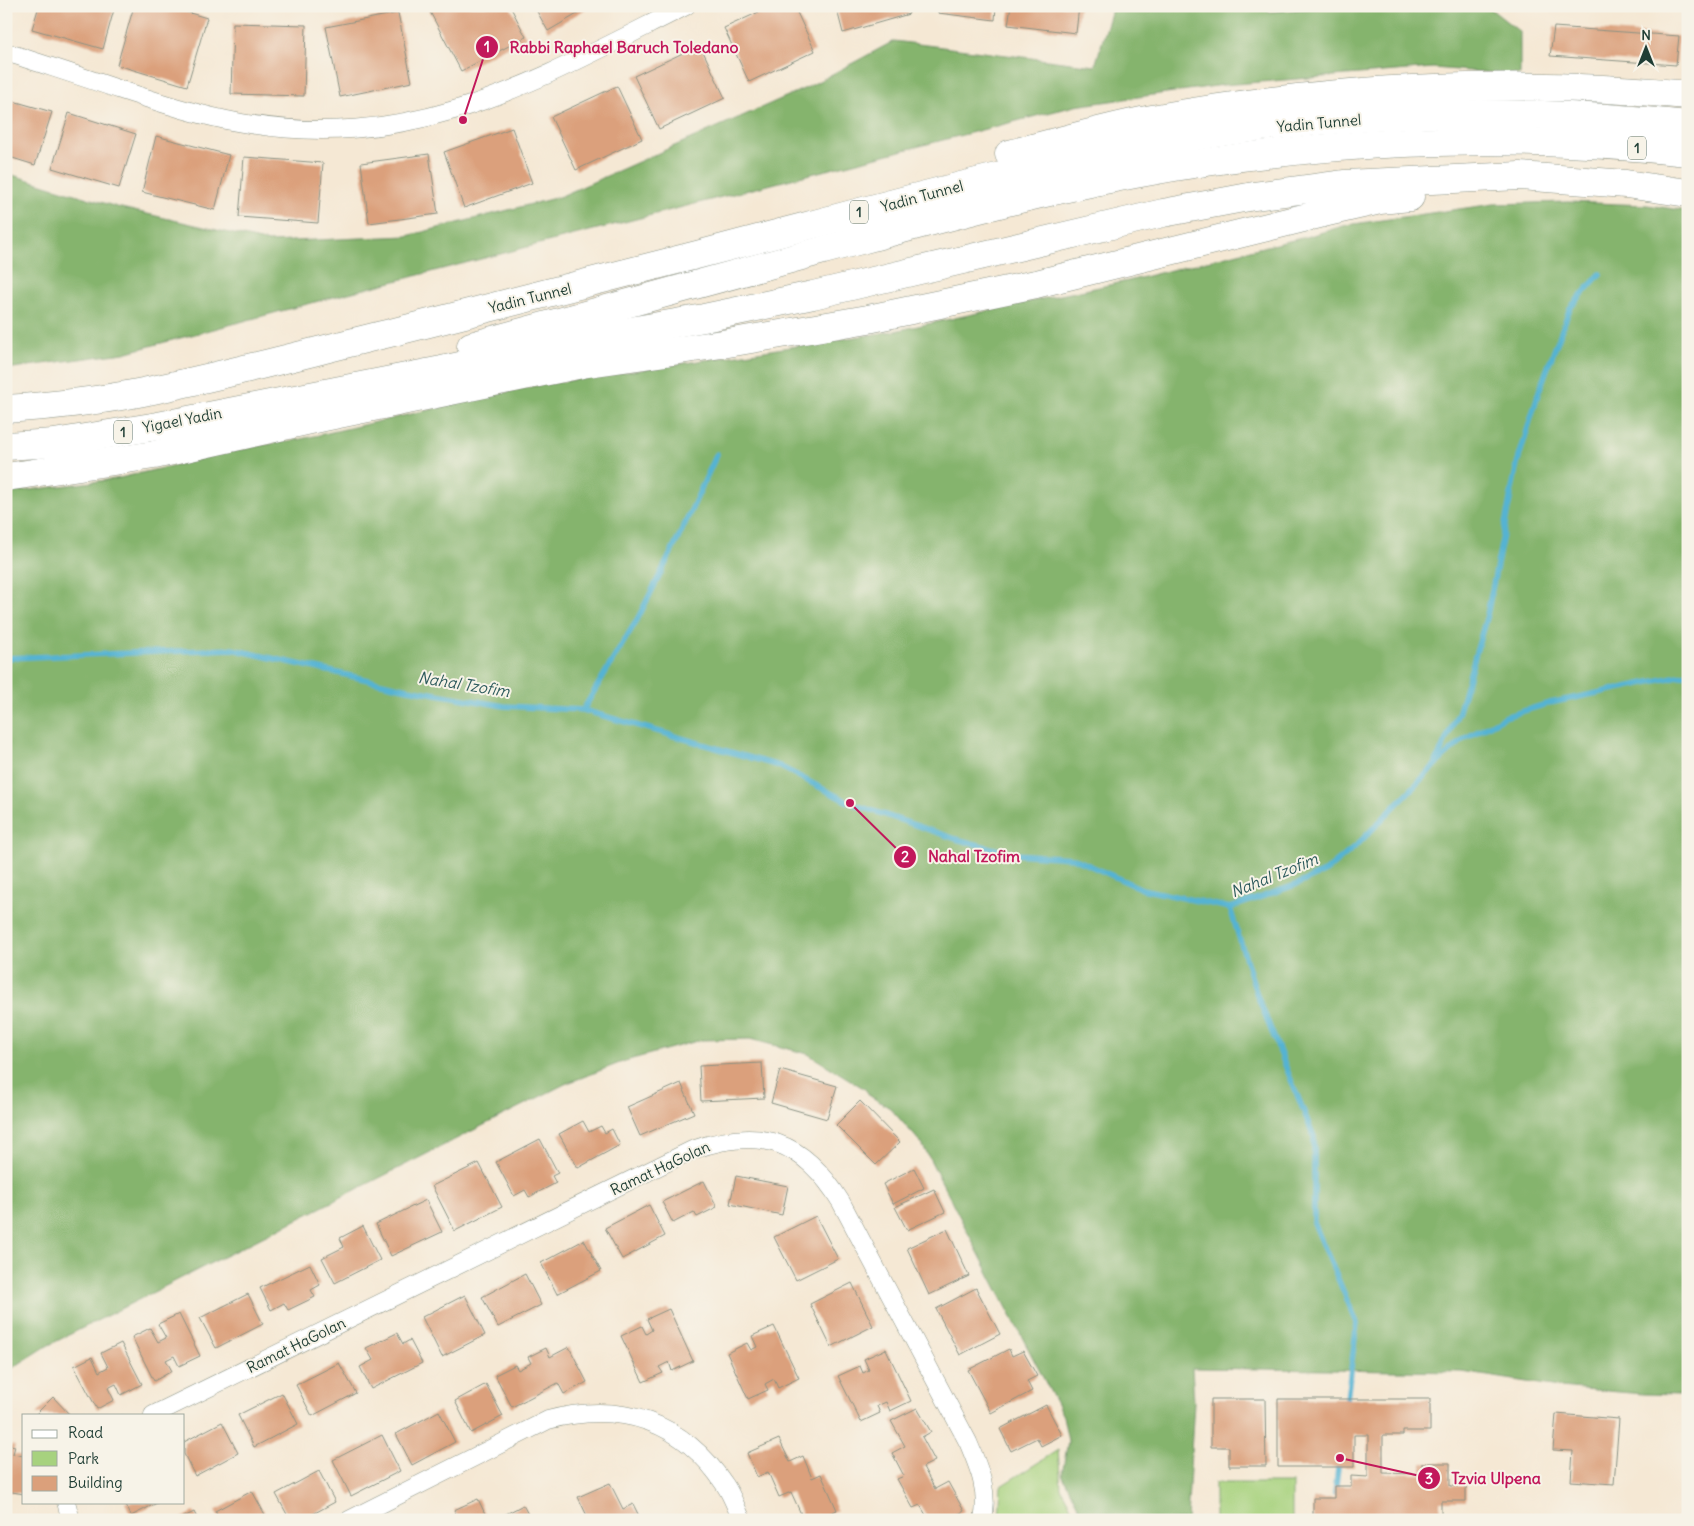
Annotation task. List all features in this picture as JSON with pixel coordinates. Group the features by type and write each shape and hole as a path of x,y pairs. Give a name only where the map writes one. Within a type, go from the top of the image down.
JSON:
{"highway":[{"path":"142,392 577,268 991,158 1150,120 1255,103 1402,90 1570,88 1688,95"},
{"name":"Yadin Tunnel","path":"142,392 545,295 1016,172 1132,147 1227,132 1319,122 1410,116 1509,115 1688,125"},
{"name":"Yadin Tunnel","path":"238,409 931,221 1041,193 1137,174 1231,159 1322,149 1411,143 1499,142 1577,144 1688,152"},
{"path":"238,409 813,295 1145,217 1254,196 1345,184 1520,176 1626,184 1688,193"},
{"path":"6,477 154,455 324,417 582,364 722,344 940,305 1036,284 1380,200 1425,195 1626,184"},
{"name":"1","path":"6,409 51,406 142,392"},
{"name":"Yigael Yadin","path":"6,446 64,442 158,426 238,409"}],"street":[{"path":"6,52 168,105 205,115 276,128 311,131 347,130 384,127 421,120 502,95 545,77 686,6"},
{"name":"Ramat HaGolan","path":"155,1414 692,1150 728,1140 749,1138 783,1145 801,1155 828,1181 841,1202 968,1442 983,1480 986,1498 983,1520"},
{"path":"349,1520 374,1514 548,1420 584,1412 622,1414 650,1421 671,1432 692,1447 713,1467 727,1487 742,1520"},
{"path":"67,1504 71,1520"}],"green space":[{"path":"1113,6 1267,6 1269,12 1340,6 1487,6 1520,32 1520,75 1433,68 1223,85 1075,106 345,294 124,353 6,369 6,173 117,207 269,242 407,236 559,197 808,87 894,41 1095,66"},
{"path":"1568,202 1647,205 1688,211 1688,1390 1679,1395 1643,1394 1559,1387 1462,1372 1192,1368 1194,1402 1187,1520 1085,1520 1062,1474 1068,1441 1063,1416 922,1144 890,1108 870,1096 865,1089 808,1054 750,1039 701,1040 625,1061 565,1084 47,1346 6,1372 6,493 115,479 534,386 895,331 1128,281 1347,225 1494,204"},
{"path":"1058,1450 1061,1488 1078,1520 999,1520 1001,1486"},
{"path":"1215,1483 1292,1483 1292,1520 1215,1520"}],"building":[{"path":"39,6 115,6 103,49 32,29"},
{"path":"134,6 166,6 207,18 187,86 117,65"},
{"path":"431,6 510,6 526,37 461,71 428,8"},
{"path":"534,6 591,6 548,31"},
{"path":"772,6 794,6 815,51 749,82 724,28"},
{"path":"836,6 906,6 909,14 843,33"},
{"path":"939,6 996,6 995,20 938,13"},
{"path":"1011,6 1079,6 1076,33 1008,25"},
{"path":"398,13 412,82 340,97 326,27"},
{"path":"233,23 306,25 304,96 231,94"},
{"path":"1554,27 1679,36 1676,65 1550,56"},
{"path":"700,45 725,98 659,129 634,76"},
{"path":"617,86 642,139 576,170 551,117"},
{"path":"6,99 52,112 35,165 6,156"},
{"path":"69,113 136,134 119,188 52,168"},
{"path":"512,128 532,183 464,208 444,152"},
{"path":"156,136 229,155 215,210 142,192"},
{"path":"429,154 438,214 369,223 361,163"},
{"path":"244,157 323,163 318,223 239,217"},
{"path":"762,1063 764,1098 701,1101 699,1066"},
{"path":"780,1070 837,1086 827,1119 771,1103"},
{"path":"681,1083 694,1113 640,1136 627,1107"},
{"path":"860,1101 900,1142 876,1165 836,1125"},
{"path":"583,1121 589,1132 601,1126 605,1133 612,1129 620,1145 578,1168 559,1134"},
{"path":"540,1139 558,1173 552,1176 556,1183 529,1197 525,1190 514,1196 496,1162"},
{"path":"479,1163 502,1207 455,1231 432,1186"},
{"path":"914,1168 924,1188 893,1204 883,1184"},
{"path":"736,1176 788,1186 782,1215 730,1204"},
{"path":"704,1181 717,1207 697,1217 694,1212 673,1223 662,1202"},
{"path":"934,1189 945,1212 907,1230 895,1207"},
{"path":"426,1200 442,1232 391,1256 376,1224"},
{"path":"649,1205 665,1236 622,1259 605,1228"},
{"path":"816,1216 838,1259 796,1280 774,1237"},
{"path":"363,1226 380,1260 335,1283 322,1258 344,1247 340,1238"},
{"path":"947,1229 969,1276 929,1295 907,1248"},
{"path":"584,1240 601,1271 557,1294 541,1263"},
{"path":"310,1264 320,1285 311,1290 315,1297 288,1310 284,1303 271,1310 260,1288"},
{"path":"525,1274 541,1305 498,1327 482,1297"},
{"path":"852,1283 873,1326 831,1347 810,1304"},
{"path":"976,1288 1000,1334 960,1355 936,1309"},
{"path":"248,1294 263,1324 216,1348 200,1318"},
{"path":"465,1295 485,1335 442,1357 422,1317"},
{"path":"669,1309 693,1361 672,1371 669,1362 659,1367 663,1373 643,1382 621,1336 642,1326 646,1334 652,1330 647,1319"},
{"path":"179,1314 200,1356 179,1366 174,1356 166,1360 172,1371 154,1381 132,1337 150,1328 158,1342 166,1338 158,1324"},
{"path":"774,1326 799,1378 778,1388 774,1379 765,1384 768,1390 748,1399 727,1353 747,1343 751,1350 757,1347 752,1336"},
{"path":"397,1333 403,1344 410,1340 422,1363 371,1389 360,1367 373,1360 366,1348"},
{"path":"121,1343 142,1384 121,1395 116,1384 108,1388 114,1400 97,1409 74,1366 92,1357 99,1372 108,1367 101,1353"},
{"path":"569,1347 587,1382 564,1394 558,1383 512,1407 495,1375 515,1365 518,1370 531,1363 528,1357 546,1348 550,1357"},
{"path":"886,1349 911,1401 890,1411 886,1402 877,1406 880,1413 861,1422 838,1376 860,1366 863,1373 869,1370 864,1359"},
{"path":"1009,1349 1012,1356 1023,1351 1037,1376 1027,1381 1032,1391 991,1413 968,1370"},
{"path":"339,1363 356,1393 312,1416 296,1385"},
{"path":"486,1384 503,1416 471,1433 455,1401"},
{"path":"282,1393 298,1424 254,1447 238,1415"},
{"path":"53,1397 69,1414 36,1414"},
{"path":"1211,1399 1265,1399 1266,1466 1229,1466 1229,1447 1211,1447"},
{"path":"1278,1399 1430,1399 1430,1431 1403,1431 1403,1435 1383,1435 1383,1473 1422,1474 1422,1463 1450,1463 1450,1486 1466,1486 1466,1501 1441,1501 1441,1520 1313,1520 1313,1498 1334,1498 1334,1486 1351,1486 1351,1476 1368,1477 1368,1435 1354,1435 1354,1467 1278,1467"},
{"path":"1046,1405 1062,1435 1041,1446 1037,1438 1011,1451 1000,1429"},
{"path":"917,1408 931,1432 922,1437 935,1461 923,1467 935,1489 948,1482 964,1511 948,1520 929,1520 920,1505 913,1508 897,1479 904,1476 892,1453 905,1446 891,1421"},
{"path":"439,1411 455,1442 412,1465 396,1434"},
{"path":"1556,1414 1619,1419 1614,1484 1571,1481 1573,1451 1553,1450"},
{"path":"222,1422 238,1453 195,1476 185,1456 185,1441"},
{"path":"382,1435 400,1471 351,1496 333,1460"},
{"path":"779,1439 790,1462 803,1456 812,1478 821,1474 837,1510 828,1514 831,1520 788,1520 801,1514 791,1492 779,1497 768,1472 757,1477 747,1453"},
{"path":"6,1444 15,1446 13,1454 22,1456 22,1494 6,1491"},
{"path":"319,1471 335,1502 302,1520 290,1520 276,1494"},
{"path":"610,1483 623,1509 633,1504 641,1520 589,1520 578,1497"},
{"path":"252,1491 268,1520 220,1520 215,1511"},
{"path":"478,1499 488,1520 449,1520 457,1516 454,1510"},
{"path":"126,1504 155,1504 131,1516"},
{"path":"523,1505 531,1520 496,1520 506,1514"},
{"path":"194,1512 198,1520 178,1520"}],"waterway":[{"path":"1436,762 1459,711 1487,615 1517,464 1539,391 1570,308 1600,274"},
{"path":"583,710 638,618 676,543 717,454"},
{"name":"Nahal Tzofim","path":"6,658 232,649 408,689 504,706 583,710 779,766 850,803 956,839 1014,854 1073,858 1142,889 1230,908 1298,884 1326,871 1357,845 1434,766 1464,739 1504,717 1550,703 1688,674"},
{"path":"1230,908 1257,995 1314,1137 1314,1223 1357,1323 1346,1406"},
{"path":"1335,1493 1339,1460"}],"place":[{"name":"Rabbi Raphael Baruch Toledano","path":"463,120"},
{"name":"Nahal Tzofim","path":"850,803"},
{"name":"Tzvia Ulpena","path":"1340,1458"}]}
